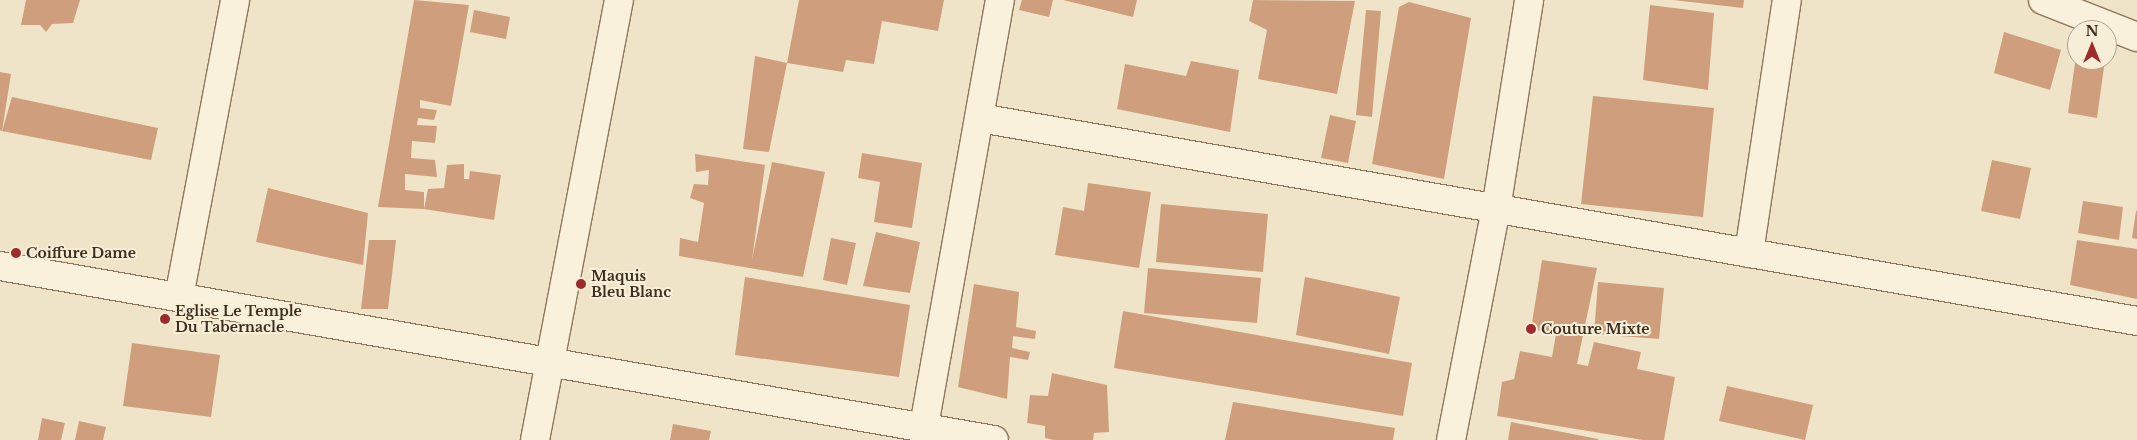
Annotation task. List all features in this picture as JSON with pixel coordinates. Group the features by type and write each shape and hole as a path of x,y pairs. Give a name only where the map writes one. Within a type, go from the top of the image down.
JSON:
{"street":[{"path":"179,297 235,0"},
{"path":"535,440 548,361 619,0"},
{"path":"924,426 1000,0"},
{"path":"1451,440 1496,208 1529,0"},
{"path":"1749,253 1787,0"},
{"path":"2043,0 2137,38"},
{"path":"980,118 2137,321"},
{"path":"0,266 924,426 994,440"}],"building":[{"path":"26,0 80,0 73,23 52,24 46,32 40,25 21,25"},
{"path":"414,0 469,5 451,106 420,100 420,108 437,110 434,120 418,118 417,125 437,126 435,143 412,141 411,158 435,160 437,177 405,174 405,190 424,192 424,209 378,207"},
{"path":"799,0 944,0 938,31 882,21 874,64 846,60 843,72 787,63"},
{"path":"1022,0 1053,0 1049,17 1019,10"},
{"path":"1063,0 1137,0 1133,17"},
{"path":"1253,0 1355,1 1337,94 1258,79 1267,30 1249,21"},
{"path":"1673,0 1744,0 1743,8"},
{"path":"1409,2 1471,18 1444,179 1372,164 1399,7"},
{"path":"1650,5 1714,13 1708,90 1643,80"},
{"path":"474,10 510,17 506,39 470,32"},
{"path":"1366,10 1381,11 1372,117 1356,115"},
{"path":"2004,32 2061,50 2050,90 1994,73"},
{"path":"755,56 787,63 769,152 743,149"},
{"path":"1191,61 1239,70 1230,132 1117,109 1125,64 1186,76"},
{"path":"2074,70 2104,70 2097,118 2068,113"},
{"path":"0,72 11,74 2,131 0,130"},
{"path":"1593,96 1714,108 1703,217 1581,204"},
{"path":"12,97 158,128 151,160 2,131"},
{"path":"1330,115 1356,121 1348,163 1321,158"},
{"path":"862,153 922,163 912,228 874,222 880,182 858,178"},
{"path":"695,154 765,165 752,260 772,162 825,172 803,277 679,256 680,238 698,242 704,203 690,198 694,184 708,185 709,170 696,172"},
{"path":"1992,160 2031,168 2020,219 1981,211"},
{"path":"464,164 464,179 469,179 470,171 501,175 494,220 424,209 428,189 444,188 447,165"},
{"path":"1088,183 1151,192 1139,268 1055,255 1063,207 1084,211"},
{"path":"268,188 368,213 363,265 256,242"},
{"path":"2083,201 2123,207 2119,240 2078,233"},
{"path":"1161,204 1268,214 1263,272 1156,262"},
{"path":"2137,211 2137,239 2132,238"},
{"path":"876,232 920,242 910,293 863,286"},
{"path":"831,238 856,243 847,285 823,280"},
{"path":"369,240 396,240 388,309 361,309"},
{"path":"2077,240 2137,249 2137,299 2070,285"},
{"path":"1542,260 1597,268 1577,364 1588,366 1594,342 1641,352 1637,369 1675,377 1664,440 1643,440 1497,416 1502,382 1514,379 1520,351 1552,357 1556,334 1531,329"},
{"path":"1148,268 1261,278 1257,323 1144,313"},
{"path":"745,277 910,305 899,377 735,355"},
{"path":"1305,277 1400,297 1389,354 1296,335"},
{"path":"1598,282 1664,288 1659,339 1594,334"},
{"path":"974,284 1019,292 1016,327 1036,331 1035,339 1013,336 1012,348 1030,352 1028,360 1010,357 1007,399 958,387"},
{"path":"1123,311 1412,363 1403,416 1114,368"},
{"path":"132,343 220,355 211,417 123,406"},
{"path":"1052,373 1107,385 1109,432 1094,433 1093,440 1054,440 1045,438 1045,426 1027,423 1030,395 1048,396"},
{"path":"1727,386 1813,405 1805,440 1719,421"},
{"path":"1233,402 1395,428 1393,440 1225,440"},
{"path":"42,418 65,423 61,440 38,440"},
{"path":"79,421 106,427 103,440 75,440"},
{"path":"1511,422 1598,439 1598,440 1508,440"},
{"path":"673,424 711,431 709,440 670,440"}],"place":[{"name":"Coiffure Dame","path":"16,253"},
{"name":"Maquis Bleu Blanc","path":"581,284"},
{"name":"Eglise Le Temple Du Tabernacle","path":"165,319"},
{"name":"Couture Mixte","path":"1531,329"}]}
